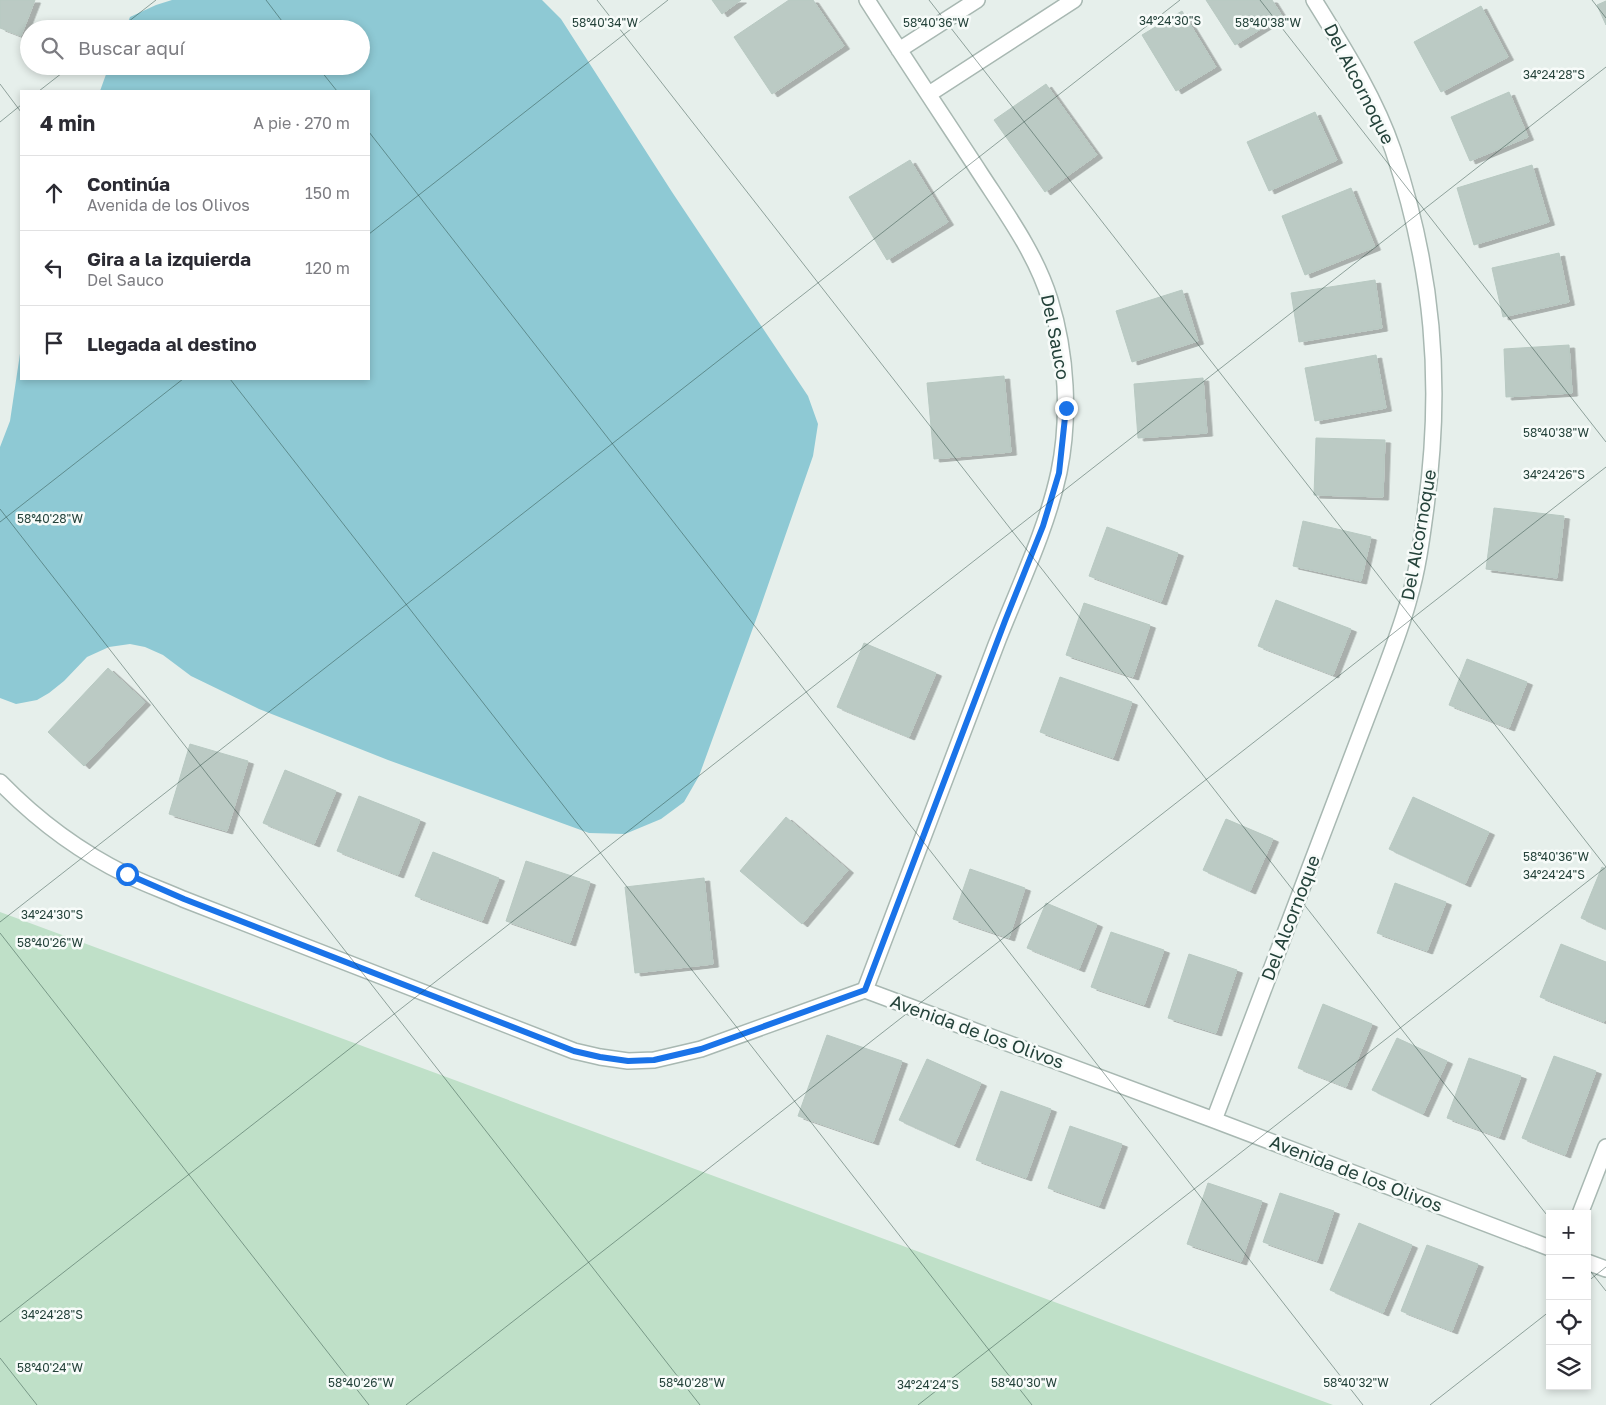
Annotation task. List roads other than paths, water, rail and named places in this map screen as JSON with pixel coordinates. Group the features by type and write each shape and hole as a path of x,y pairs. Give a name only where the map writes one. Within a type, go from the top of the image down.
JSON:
{"street":[{"name":"Del Sauco","path":"865,990 1043,526 1059,473 1066,408 1063,367 1050,300 1028,249 867,0"},
{"path":"899,50 977,0"},
{"path":"929,94 1074,0"},
{"name":"Del Alcornoque","path":"1214,1120 1386,667 1409,599 1421,544 1431,470 1435,405 1433,341 1425,272 1415,226 1393,149 1374,105 1342,45 1314,0"},
{"path":"0,782 13,796 47,825 87,852 127,874 184,899 574,1051 628,1061 654,1060 701,1049 865,990"},
{"name":"Avenida de los Olivos","path":"865,990 1546,1246"},
{"path":"1582,1210 1606,1147"},
{"path":"1591,1263 1606,1269"}],"water":[{"path":"172,0 542,0 561,19 672,192 808,396 818,424 813,456 699,776 684,802 661,819 625,834 589,833 388,760 259,709 191,676 163,655 145,647 130,644 109,647 87,657 64,681 37,700 16,704 0,698 0,447 10,421 20,354 20,380 370,380 370,90 100,90 106,75 370,75 370,20 129,20 130,17"}]}
